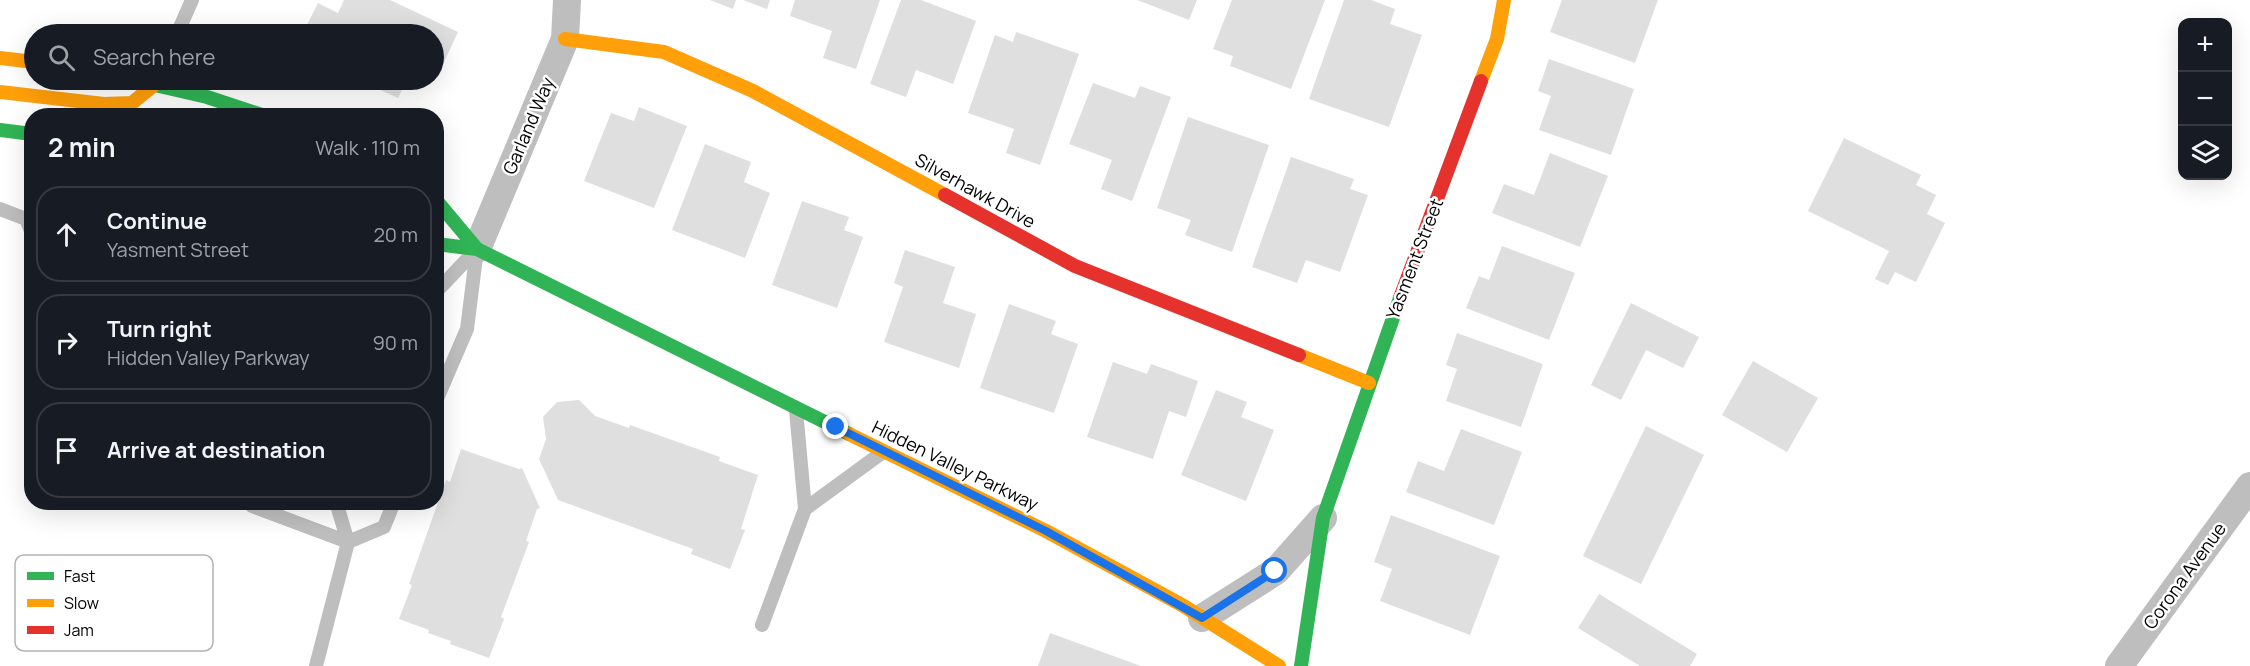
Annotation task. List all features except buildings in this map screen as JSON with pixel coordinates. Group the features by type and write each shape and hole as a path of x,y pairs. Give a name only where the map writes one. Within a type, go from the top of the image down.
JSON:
{"street":[{"name":"Garland Way","path":"477,249 565,39 567,0"},
{"name":"Yasment Street","path":"1301,666 1323,518 1369,383 1497,39 1501,1"},
{"name":"Silverhawk Drive","path":"565,39 664,52 753,91 1075,266 1369,383"},
{"path":"0,58 24,61"},
{"path":"0,92 104,104 132,103 147,90"},
{"path":"185,90 242,108"},
{"path":"0,130 24,133"},
{"name":"Hidden Valley Parkway","path":"444,210 477,249"},
{"name":"Hidden Valley Parkway","path":"444,245 477,249 1046,531 1202,618 1279,666"},
{"name":"Corona Avenue","path":"2119,666 2250,486"},
{"name":"Yasment Street","path":"1202,618 1275,571 1323,518"}],"lane":[{"path":"181,24 192,0"},
{"path":"0,209 24,218"},
{"path":"444,284 477,249"},
{"path":"444,382 467,328 477,249"},
{"path":"762,625 805,509 795,406"},
{"path":"805,509 884,451"},
{"path":"260,510 348,542 384,527 391,510"},
{"path":"316,666 348,542 338,510"}],"traffic: fast":[{"path":"177,90 241,108"},
{"path":"0,130 24,133"},
{"path":"444,210 477,249"},
{"path":"444,245 477,249 849,434"},
{"path":"1301,666 1323,518 1400,298"}],"traffic: slow":[{"path":"1481,81 1497,39 1504,0"},
{"path":"565,39 664,52 753,91 945,195"},
{"path":"0,58 24,61"},
{"path":"0,92 104,104 132,103 148,90"},
{"path":"1299,355 1369,383"},
{"path":"849,434 1046,531 1182,605 1279,666"}],"traffic: jam":[{"path":"1400,298 1481,81"},
{"path":"945,195 1075,266 1299,355"}],"route":[{"path":"836,427 1046,531 1202,618 1275,571"}]}
